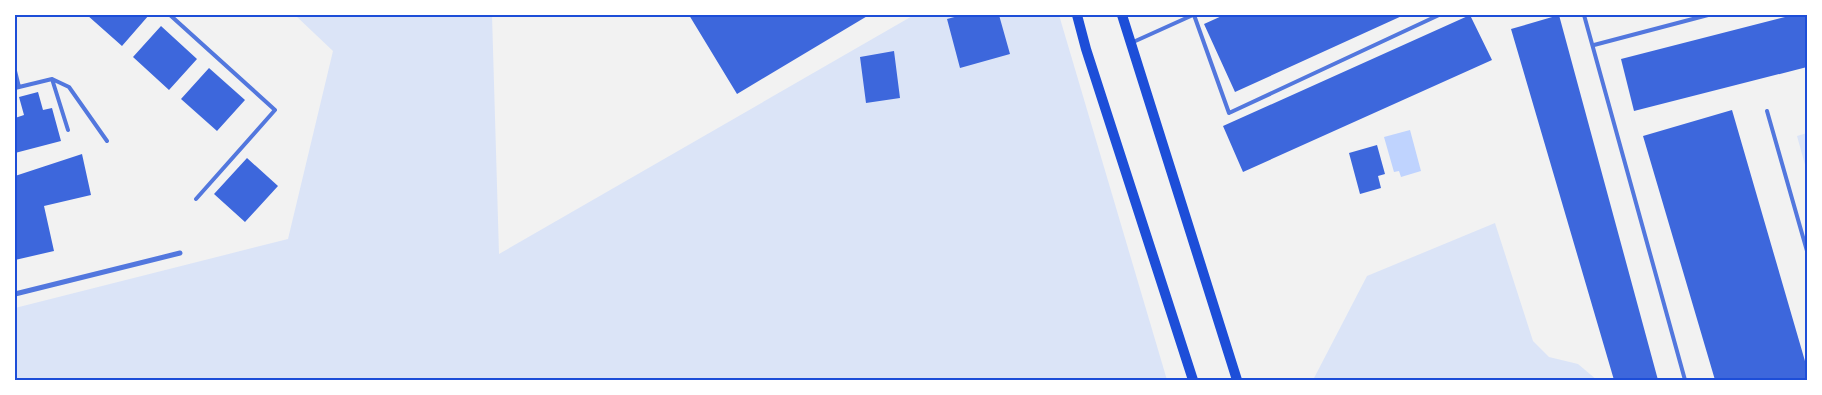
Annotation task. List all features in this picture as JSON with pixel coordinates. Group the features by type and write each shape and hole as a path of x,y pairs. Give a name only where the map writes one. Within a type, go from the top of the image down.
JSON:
{"main road":[{"path":"1077,15 1089,58 1193,380"},
{"path":"1122,15 1237,380"}],"street":[{"path":"15,294 180,253"}],"lane":[{"path":"170,15 276,110 196,199"},
{"path":"1130,44 1193,15 1229,113 1439,15"},
{"path":"1584,15 1594,45 1685,380"},
{"path":"1594,45 1708,15"},
{"path":"15,71 17,88 52,79 69,87 107,141"},
{"path":"52,79 68,130"},
{"path":"1767,111 1807,251"}],"shaded area":[{"path":"295,15 492,15 499,254 914,15 1059,15 1167,380 15,380 15,308 288,239 333,51"},
{"path":"1807,133 1807,172 1797,136"},
{"path":"1495,223 1533,341 1549,357 1578,364 1597,380 1313,380 1367,276"}],"water":[{"path":"1410,130 1421,171 1401,177 1399,171 1394,172 1384,137"}],"building":[{"path":"87,15 149,15 122,46"},
{"path":"689,15 869,15 737,94"},
{"path":"962,15 999,15 1010,54 960,68 947,19"},
{"path":"1224,15 1404,15 1235,92 1204,24"},
{"path":"1470,15 1492,60 1243,172 1223,126"},
{"path":"1559,15 1658,380 1614,380 1511,29"},
{"path":"1793,15 1807,15 1807,67 1634,111 1621,59"},
{"path":"161,26 197,59 169,90 133,57"},
{"path":"894,51 900,98 866,103 860,57"},
{"path":"209,68 245,100 217,131 181,99"},
{"path":"38,92 43,110 52,108 61,141 15,153 15,118 24,115 19,97"},
{"path":"1732,110 1807,368 1807,380 1715,380 1643,136"},
{"path":"1377,145 1385,174 1378,176 1381,188 1360,194 1349,153"},
{"path":"82,154 91,195 44,206 54,251 15,260 15,176"},
{"path":"247,158 278,186 245,222 214,194"}]}
